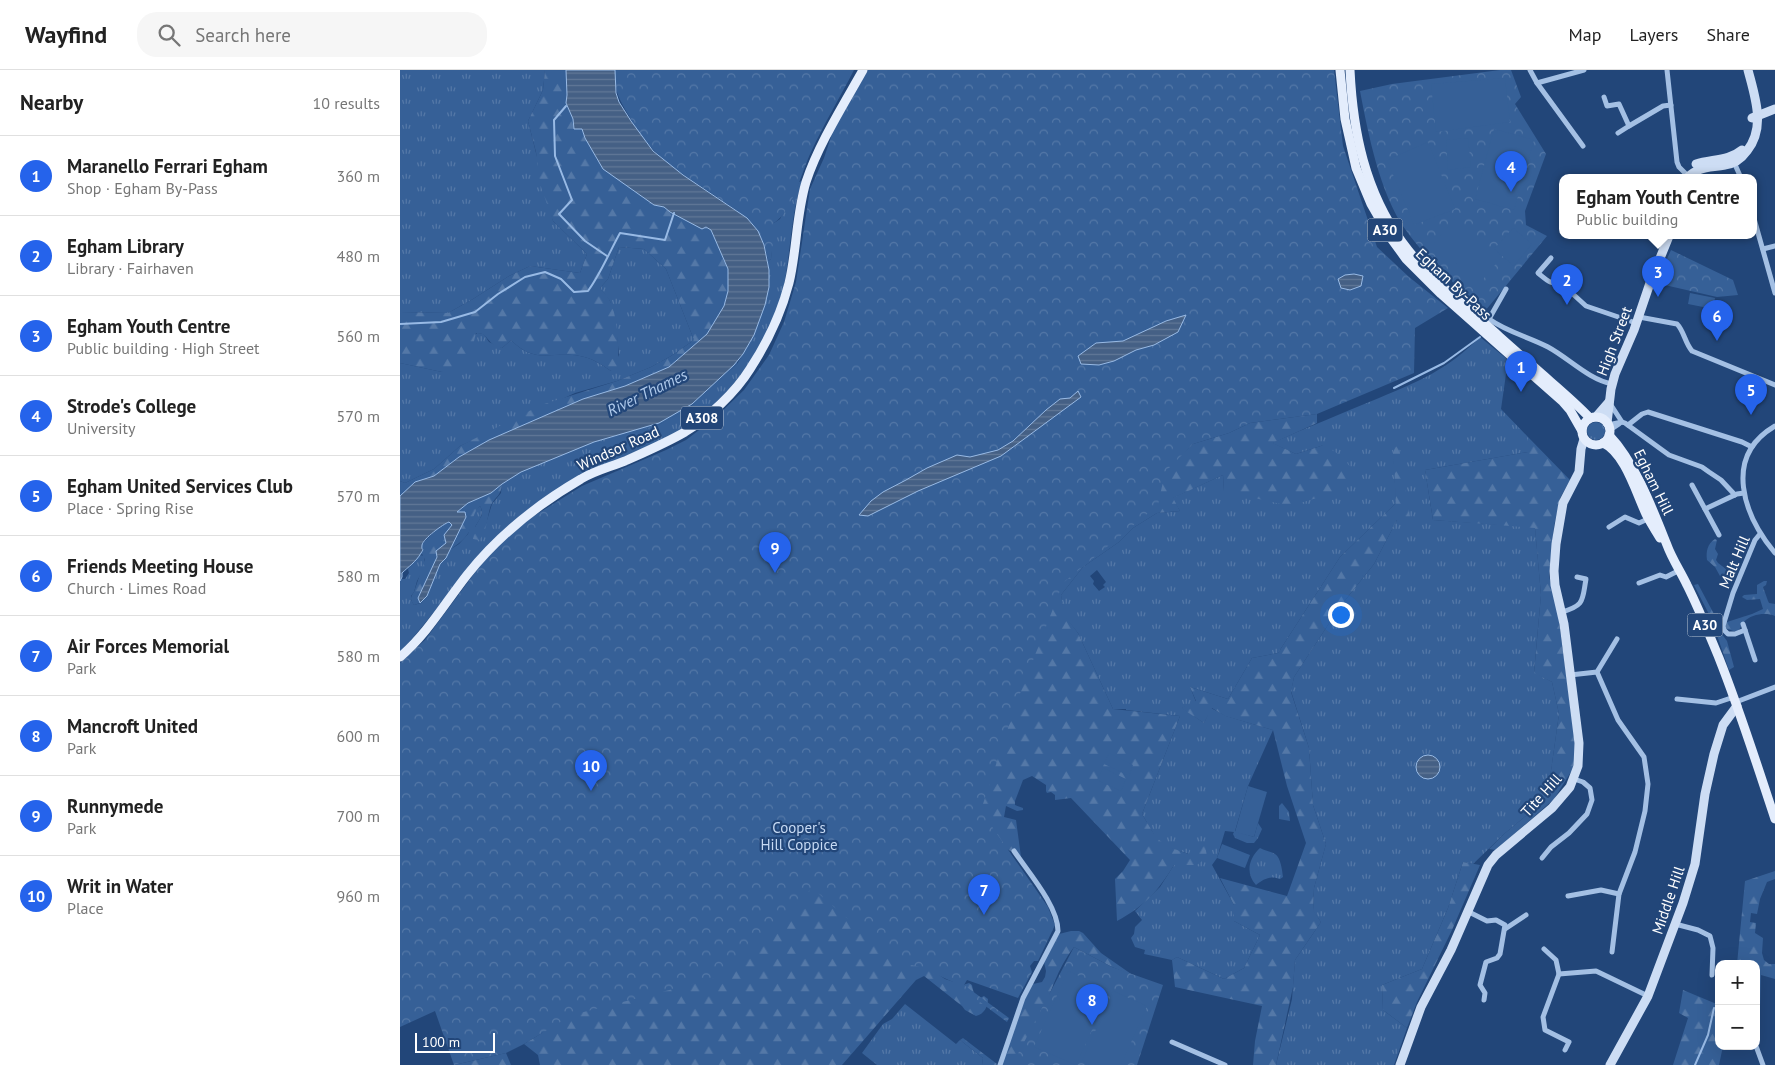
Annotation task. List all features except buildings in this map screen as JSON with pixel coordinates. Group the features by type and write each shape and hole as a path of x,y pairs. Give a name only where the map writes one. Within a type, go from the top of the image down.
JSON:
{"main road":[{"name":"Windsor Road","path":"400,657 426,631 475,565 513,527 535,509 582,478 659,445 686,431 711,412 731,393 749,371 767,340 789,282 799,211 807,181 826,139 863,70"},
{"name":"Egham By-Pass","path":"1340,70 1345,119 1356,168 1371,204 1390,237 1406,259 1435,288 1563,402 1570,410 1585,438"},
{"name":"Egham By-Pass","path":"1350,70 1354,121 1363,164 1382,210 1401,241 1443,286 1593,418"},
{"path":"1593,418 1609,428 1603,443 1597,445 1585,438 1584,424 1593,418"},
{"name":"Egham Hill","path":"1609,428 1623,451 1651,517"},
{"name":"Egham Hill","path":"1603,443 1613,450 1621,460 1651,517 1662,530 1667,546 1707,629 1736,702 1775,819"}],"street":[{"path":"1530,70 1537,84 1583,146"},
{"path":"1537,84 1584,70"},
{"path":"1667,70 1677,162 1683,174"},
{"path":"1690,174 1704,167 1724,166 1733,160 1748,142 1752,132 1755,113 1747,70"},
{"path":"1604,96 1607,106 1619,104 1629,126"},
{"path":"1618,133 1663,106 1670,105"},
{"path":"1733,160 1739,174"},
{"path":"1757,228 1775,293"},
{"name":"High Street","path":"1609,428 1609,402 1616,370 1638,320 1650,283 1668,239"},
{"path":"1763,248 1775,246"},
{"path":"1552,258 1538,273 1554,285 1563,285 1586,306 1638,320 1677,324 1692,351 1775,385"},
{"path":"1506,289 1489,319 1515,336 1534,339 1564,356 1588,374 1612,384"},
{"path":"1593,418 1609,402 1620,423"},
{"path":"1630,426 1642,414 1648,412 1742,442 1752,447"},
{"path":"1609,428 1620,423 1630,426 1669,455 1702,468 1715,476 1735,495"},
{"path":"1775,426 1765,433 1752,447 1744,467 1744,493 1752,519 1760,534 1775,553"},
{"name":"Tite Hill","path":"1400,1065 1421,1006 1450,950 1488,865 1496,855 1552,808 1570,787 1578,766 1580,752 1562,612 1554,578 1556,544 1563,503 1578,472 1585,438"},
{"path":"1692,485 1719,535"},
{"path":"1705,509 1735,495 1744,493"},
{"path":"1609,528 1625,517 1639,523 1651,517"},
{"name":"Malt Hill","path":"1755,660 1744,627 1731,635 1723,628 1734,593 1754,543 1760,534"},
{"path":"1639,583 1660,575 1666,577 1680,570"},
{"path":"1562,612 1577,608 1581,602 1586,577 1577,577"},
{"path":"1597,672 1617,640"},
{"path":"1570,675 1597,672"},
{"path":"1597,672 1618,720 1644,757 1648,784 1645,811 1635,852 1619,894 1612,952"},
{"path":"1677,699 1716,703 1736,702 1775,687"},
{"name":"Middle Hill","path":"1610,1065 1648,996 1675,924 1695,864 1708,778 1723,725 1736,702"},
{"path":"1721,734 1728,725 1741,717"},
{"path":"1542,858 1551,847 1569,833 1587,814 1592,800 1590,788 1583,782 1574,779"},
{"path":"1000,1065 1023,998 1058,931 1058,924 1049,904 1014,851"},
{"path":"1568,896 1601,890 1619,894"},
{"path":"1467,911 1487,921 1499,921 1505,925 1500,954 1486,962 1484,969 1480,985 1485,993 1484,1000"},
{"path":"1505,929 1526,914"},
{"path":"1675,924 1698,930 1710,936 1713,941 1712,975"},
{"path":"1544,949 1556,960 1559,974 1543,1017 1545,1030 1569,1042 1566,1050"},
{"path":"1559,974 1596,972 1648,996"},
{"path":"1172,1042 1225,1065"},
{"path":"1757,1050 1763,1065"}],"green space":[{"path":"400,70 545,70 543,90 528,121 553,221 587,254 580,273 530,266 509,276 448,313 400,312"},
{"path":"545,70 566,70 566,103 573,119 574,129 582,129 597,160 654,205 664,207 670,212 711,230 728,269 728,291 724,307 707,334 669,367 625,386 583,399 489,440 459,457 434,476 418,481 400,496 400,481 405,483 434,469 460,446 541,405 617,381 651,367 694,340 666,269 644,249 619,247 608,279 600,288 609,299 615,316 618,368 611,371 592,360 580,356 536,355 520,348 511,340 502,348 493,344 480,333 476,333 467,369 442,372 400,363 400,312 448,313 509,276 530,266 580,273 587,254 553,221 540,184 536,152 528,121 543,90"},
{"path":"615,70 854,70 816,142 791,201 780,218 774,223 771,259 768,261 762,239 755,227 747,219 683,175 648,144 620,100 615,84"},
{"path":"868,70 1334,70 1343,146 1377,247 1409,277 1448,308 1415,328 1414,373 1317,414 1250,423 1229,433 1193,444 1165,472 1158,505 1063,583 1016,704 982,807 979,808 1048,907 1055,925 1038,961 1034,961 1030,966 1032,972 1018,998 967,980 964,985 1009,1018 1007,1022 953,982 920,967 898,962 812,888 716,978 572,1015 506,1053 454,1065 435,1011 400,1027 400,663 425,640 482,563 500,544 529,519 582,486 686,440 715,418 744,390 769,355 784,322 796,282 810,189 824,158 833,131"},
{"path":"1511,70 1521,97 1515,104 1546,154 1525,211 1526,225 1547,236 1485,311 1432,262 1396,215 1376,163 1360,91 1392,84"},
{"path":"1505,78 1510,122 1436,132 1431,84"},
{"path":"1494,129 1534,140 1514,210 1475,199"},
{"path":"1468,138 1471,167 1448,170 1446,140"},
{"path":"1428,142 1455,209 1414,225 1387,160"},
{"path":"802,181 794,215 785,282 778,305 758,350 737,379 713,406 684,428 663,440 611,462 544,499 516,519 499,534 470,566 400,652 400,581 405,579 409,573 408,569 420,555 425,556 423,570 411,596 414,605 421,603 427,596 440,564 446,558 448,551 459,544 468,534 475,510 480,506 482,514 475,527 484,530 492,504 501,493 502,484 521,472 557,456 594,442 660,424 688,409 737,364 743,354 769,287 768,261 771,259 774,223 780,219 799,182"},
{"path":"1455,219 1500,259 1479,284 1434,243"},
{"path":"1513,228 1532,244 1514,266 1494,249"},
{"path":"619,247 644,249 666,269 694,340 651,367 617,381 575,393 460,446 434,469 405,483 400,481 400,363 442,372 477,333 480,333 489,342 502,348 511,340 520,348 536,355 584,357 611,371 619,355 616,327 610,301 600,288 608,279"},
{"path":"1671,250 1733,280 1738,295 1717,297 1656,283"},
{"path":"1690,293 1715,298 1713,309 1688,304"},
{"path":"1480,337 1508,360 1501,409 1528,437 1528,452 1425,470 1433,520 1535,527 1541,595 1534,672 1552,682 1559,714 1548,792 1527,815 1473,864 1463,862 1448,908 1422,969 1382,985 1383,1010 1407,1028 1394,1065 1276,1065 1292,999 1295,960 1321,922 1313,911 1314,888 1326,844 1313,805 1309,748 1291,691 1294,677 1339,608 1374,564 1397,520 1393,445 1396,503 1340,557 1278,653 1252,658 1228,699 1190,687 1196,702 1182,708 1204,723 1211,708 1226,716 1273,730 1248,786 1235,831 1254,837 1258,823 1262,829 1258,838 1254,843 1247,843 1235,838 1234,832 1225,831 1217,858 1212,865 1234,905 1234,921 1260,935 1244,968 1224,979 1177,957 1172,960 1144,954 1145,950 1135,947 1131,938 1135,927 1142,920 1135,911 1160,887 1174,865 1197,865 1189,854 1167,847 1156,838 1142,814 1180,716 1113,709 1078,633 1064,616 1061,595 1083,567 1119,542 1133,528 1157,513 1180,511 1172,498 1223,475 1224,491 1324,445 1296,454 1272,443 1421,380 1445,366","holes":["1097,570 1106,582 1103,585 1105,587 1099,591 1093,584 1094,581 1090,576"]},
{"path":"737,361 737,364 710,390 671,419 655,426 622,435 619,434 628,431 714,383"},
{"name":"Cooper's Hill Coppice","path":"1317,414 1317,423 1273,443 1296,454 1324,445 1343,457 1357,477 1340,491 1290,506 1224,491 1223,475 1173,498 1180,511 1157,513 1133,528 1119,542 1083,567 1061,595 1065,616 1078,633 1113,709 1180,716 1142,814 1156,836 1165,844 1189,854 1192,845 1205,844 1207,857 1197,865 1174,865 1162,883 1143,904 1117,921 1115,879 1130,860 1071,798 1055,800 1055,795 1051,792 1047,793 1046,785 1032,776 1023,780 1015,801 1015,805 1023,808 1023,810 1017,811 1006,806 1004,817 1016,820 1021,857 1007,849 1046,906 942,880 934,871 919,907 939,975 963,985 969,983 972,985 976,996 980,998 984,996 988,999 987,1005 981,1014 976,1016 965,1010 924,976 916,980 842,1065 540,1065 538,1055 524,1044 542,1033 666,929 1193,444 1229,433 1250,423"},
{"path":"1592,422 1600,422 1605,427 1603,438 1592,440 1587,435 1587,427"},
{"path":"1528,437 1570,480 1560,498 1554,526 1549,576 1558,614 1575,741 1574,767 1554,799 1496,850 1489,849 1527,815 1548,792 1559,714 1552,682 1534,673 1541,595 1535,528 1433,520 1425,470 1528,452"},
{"path":"1393,444 1399,448 1410,517 1397,520 1374,564 1339,608 1294,677 1291,692 1309,748 1313,805 1326,844 1314,888 1313,910 1321,922 1295,960 1293,987 1276,1065 1253,1065 1255,1041 1262,1006 1175,987 1172,960 1177,957 1224,979 1244,968 1260,935 1234,921 1234,905 1220,878 1287,896 1306,843 1287,786 1273,730 1225,716 1212,708 1204,723 1181,708 1196,701 1190,687 1228,699 1252,658 1278,653 1340,557 1396,503"},
{"path":"502,484 499,494 491,505 482,537 479,540 473,539 475,527 482,515 480,506 475,512 467,535 448,551 466,517 466,514 463,512 457,512 468,503 491,493"},
{"path":"446,522 452,522 452,525 444,535 446,543 438,550 434,564 418,598 420,603 414,605 411,597 425,559 422,554 420,555 422,544"},
{"path":"1715,539 1717,540 1715,549 1718,554 1716,560 1726,569 1726,574 1723,577 1707,560 1708,548"},
{"path":"1767,581 1763,587 1768,601 1775,604 1775,616 1763,614 1751,617 1744,622 1737,632 1720,627 1721,633 1727,641 1734,667 1729,670 1711,618 1694,585 1698,584 1715,616 1721,616 1727,622 1763,609 1760,599 1747,600 1742,597 1744,595 1757,594 1757,585"},
{"path":"1109,753 1133,765 1129,776 1104,764"},
{"path":"1103,768 1126,779 1121,791 1097,780"},
{"path":"1248,786 1267,792 1254,837 1235,832"},
{"path":"1282,803 1289,812 1290,821 1279,819 1279,806"},
{"path":"1222,844 1250,855 1245,868 1217,858"},
{"path":"1260,848 1273,853 1279,858 1283,877 1280,879 1267,878 1256,885 1250,876 1250,866 1253,856"},
{"path":"1463,862 1480,865 1452,930 1417,1002 1407,1028 1383,1010 1382,985 1422,969 1448,908"},
{"path":"1775,871 1775,879 1767,882 1760,899 1757,914 1751,913 1750,922 1756,923 1755,933 1763,938 1762,953 1764,960 1769,964 1775,964 1775,979 1761,975 1760,1007 1760,960 1737,960 1745,881"},
{"path":"1071,931 1083,933 1101,953 1134,976 1074,947 1059,972 1041,1017 1016,1065 1002,1065 1019,1010 1033,984 1042,982 1045,977 1044,962 1059,934"},
{"path":"1074,947 1112,967 1163,985 1137,1065 1012,1065"},
{"path":"1068,971 1110,990 1076,1065 1034,1047"},
{"path":"1683,990 1715,1003 1715,1050 1722,1050 1719,1065 1673,1065 1688,1018 1679,1013"},
{"path":"1113,991 1147,1006 1121,1065 1091,1065 1082,1061"},
{"path":"905,1004 956,1044 960,1040 983,1058 982,1065 877,1065 862,1053 883,1024 892,1019"},
{"path":"963,1038 997,1064 982,1065 983,1058 960,1040"},
{"path":"506,1053 511,1065 454,1065"}],"water":[{"name":"River Thames","path":"566,70 615,70 616,93 619,102 653,151 683,175 747,218 758,231 764,245 769,270 769,287 765,305 754,335 743,354 734,365 692,404 659,423 594,442 521,472 491,493 468,503 457,512 465,512 466,517 446,558 440,564 427,596 420,603 418,598 437,557 436,551 446,543 444,535 452,525 449,522 446,523 423,542 423,550 402,573 400,581 400,496 415,482 434,476 459,457 489,440 583,399 625,386 669,367 707,334 724,306 728,291 728,269 711,230 706,227 702,229 664,207 654,205 603,169 585,138 582,129 574,129 573,119 566,103"},
{"path":"1345,275 1363,276 1361,286 1350,290 1341,288 1338,279"},
{"path":"1186,315 1178,332 1154,345 1099,365 1081,364 1078,356 1096,343 1123,341 1166,321"},
{"path":"1078,391 1081,397 1001,456 918,491 868,516 859,515 871,501 883,492 927,468 957,455 970,457 998,450 1013,441 1060,399 1070,398"},
{"path":"1428,755 1437,758 1440,767 1437,776 1428,779 1419,776 1416,767 1419,758"}],"waterway":[{"path":"566,106 554,120 555,156 572,200 559,214 585,241 607,256"},
{"path":"400,324 441,322 475,312 498,294 525,277 545,272 561,279 574,292 588,291 620,233 665,240 674,213"},
{"path":"1394,388 1444,363 1480,337"},
{"path":"1695,1065 1708,1035 1714,1008"}],"place":[{"name":"Strode's College","path":"1511,192"},
{"name":"Egham Youth Centre","path":"1658,297"},
{"name":"Egham Library","path":"1567,305"},
{"name":"Friends Meeting House","path":"1717,341"},
{"name":"Maranello Ferrari Egham","path":"1521,392"},
{"name":"Egham United Services Club","path":"1751,415"},
{"name":"Runnymede","path":"775,573"},
{"name":"Writ in Water","path":"591,791"},
{"name":"Air Forces Memorial","path":"984,915"},
{"name":"Mancroft United","path":"1092,1025"}]}
